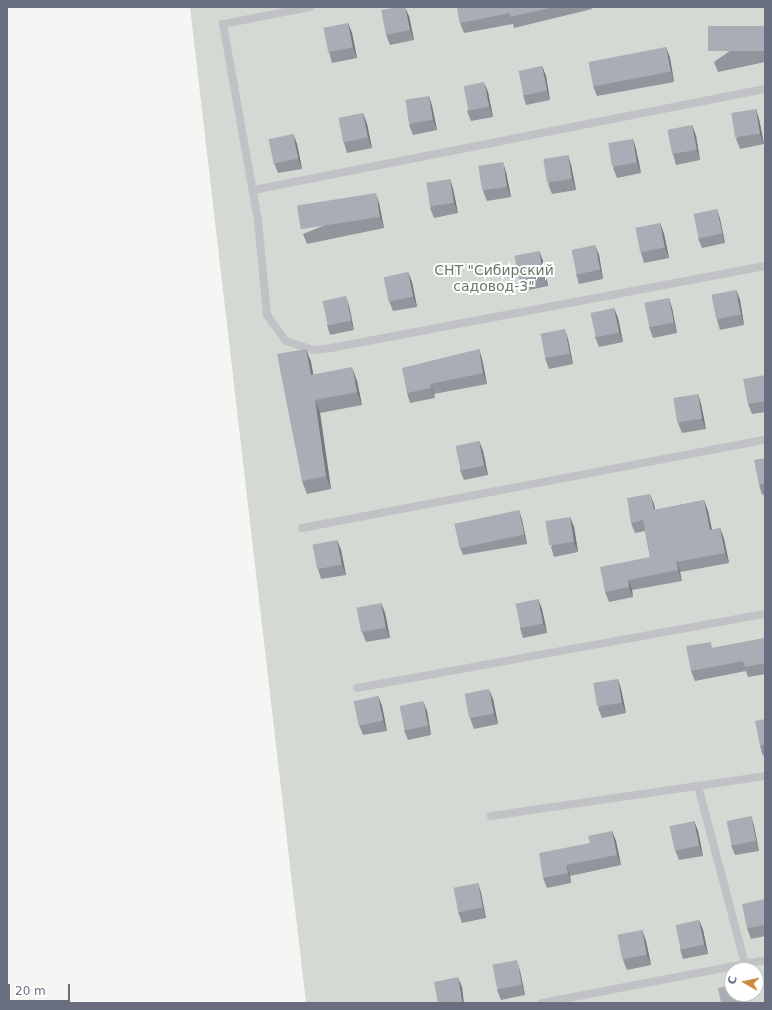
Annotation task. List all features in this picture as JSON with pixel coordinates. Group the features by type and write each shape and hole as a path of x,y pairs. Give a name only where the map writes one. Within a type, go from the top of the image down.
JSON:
{"lane":[{"path":"310,7 223,24 253,190 267,315 286,341 314,350 765,266"},
{"path":"253,190 765,89"},
{"path":"302,528 765,440"},
{"path":"357,688 765,614"},
{"path":"491,816 765,776"},
{"path":"698,786 744,962"},
{"path":"755,962 765,960"},
{"path":"542,1003 724,968"}],"green space":[{"name":"СНТ \"Сибирский садовод-3\"","path":"190,7 765,7 765,1003 306,1003"}],"building":[{"path":"405,7 410,30 386,35 381,10"},
{"path":"457,7 554,7 510,17 510,13 460,23"},
{"path":"348,23 353,48 328,52 323,28"},
{"path":"708,26 765,26 765,51 708,51"},
{"path":"666,47 671,72 593,87 588,62"},
{"path":"542,66 547,90 524,95 519,71"},
{"path":"484,82 489,106 469,111 463,86"},
{"path":"429,96 433,120 409,123 405,100"},
{"path":"756,109 760,134 735,138 731,113"},
{"path":"363,113 368,138 343,142 338,118"},
{"path":"692,125 697,150 672,154 667,130"},
{"path":"293,134 298,158 274,164 269,139"},
{"path":"633,139 637,163 612,167 608,143"},
{"path":"568,155 572,179 547,183 543,159"},
{"path":"503,162 507,187 482,191 478,166"},
{"path":"450,179 454,203 430,206 426,183"},
{"path":"376,193 380,217 301,229 297,206"},
{"path":"717,209 722,233 699,238 694,214"},
{"path":"660,223 665,248 640,252 635,228"},
{"path":"595,245 600,269 577,274 572,250"},
{"path":"539,251 544,276 519,280 514,256"},
{"path":"408,272 413,296 389,302 384,277"},
{"path":"736,290 741,315 716,319 711,295"},
{"path":"346,296 351,320 328,325 323,301"},
{"path":"669,298 674,323 649,327 644,303"},
{"path":"614,308 619,332 596,337 591,313"},
{"path":"565,329 570,354 545,358 540,334"},
{"path":"306,349 311,375 352,367 357,392 315,400 326,476 302,481 277,354"},
{"path":"479,349 483,373 430,384 431,388 407,393 402,368"},
{"path":"765,375 765,401 748,404 743,379"},
{"path":"698,394 702,419 677,423 673,398"},
{"path":"479,441 484,465 461,470 456,446"},
{"path":"765,458 765,483 759,485 754,460"},
{"path":"650,494 654,510 704,500 710,530 720,528 725,553 676,562 678,570 628,580 629,587 605,592 600,567 650,557 643,520 631,523 627,498"},
{"path":"519,510 524,534 460,548 454,524"},
{"path":"570,517 574,542 549,546 545,521"},
{"path":"337,540 342,565 317,569 312,545"},
{"path":"538,599 543,623 521,628 516,604"},
{"path":"381,603 386,628 361,632 356,608"},
{"path":"765,638 765,663 745,667 743,661 691,671 686,646 711,642 712,648"},
{"path":"618,679 622,703 597,707 593,683"},
{"path":"489,689 494,714 469,718 464,694"},
{"path":"378,696 383,720 359,726 354,701"},
{"path":"423,701 428,725 405,730 400,706"},
{"path":"765,719 765,744 760,746 755,721"},
{"path":"751,816 756,840 732,846 727,821"},
{"path":"694,821 699,845 675,851 670,826"},
{"path":"612,831 617,855 566,865 568,873 543,878 539,853 590,843 588,836"},
{"path":"478,883 483,908 458,912 453,888"},
{"path":"765,899 765,925 747,928 742,904"},
{"path":"699,920 704,944 681,949 676,925"},
{"path":"642,930 647,955 622,959 617,935"},
{"path":"517,960 522,985 497,989 492,965"},
{"path":"458,977 462,1002 438,1003 434,982"},
{"path":"724,987 724,1002 746,1003 721,1003 718,988"}]}
